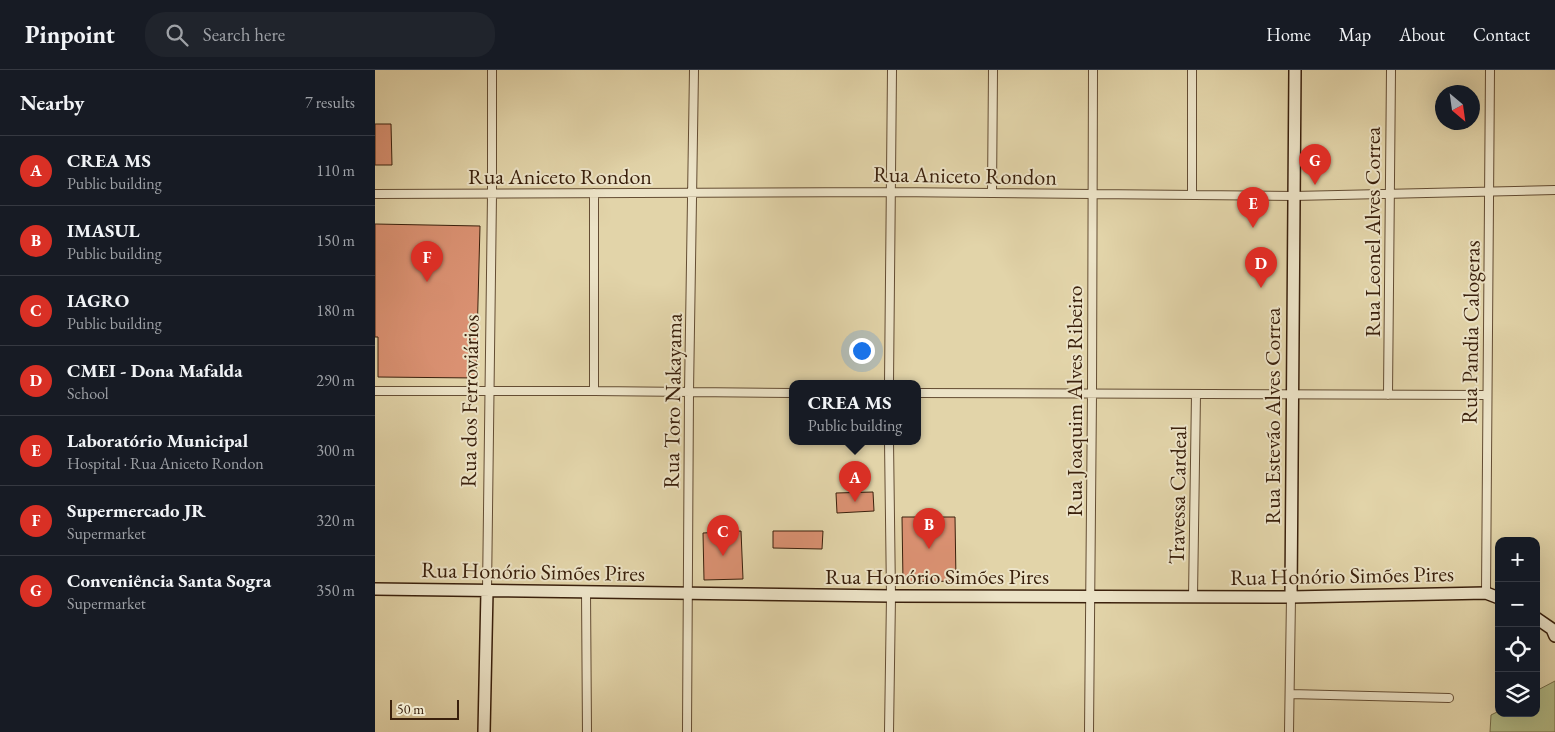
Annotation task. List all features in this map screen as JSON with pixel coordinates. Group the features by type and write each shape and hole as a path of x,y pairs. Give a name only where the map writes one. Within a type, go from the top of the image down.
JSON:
{"main road":[{"name":"Rua Estevão Alves Correa","path":"1291,597 1295,70"},
{"name":"Rua Honório Simões Pires","path":"375,589 891,596 1291,597 1485,593 1495,597"},
{"name":"Rua dos Ferroviários","path":"485,732 487,591"},
{"path":"1540,621 1552,630 1555,636"}],"street":[{"name":"Rua dos Ferroviários","path":"487,591 493,70"},
{"name":"Rua Toro Nakayama","path":"687,732 689,392 694,70"},
{"path":"889,380 892,70"},
{"path":"992,193 993,70"},
{"name":"Rua Joaquim Alves Ribeiro","path":"1089,732 1093,70"},
{"path":"1191,70 1192,195"},
{"name":"Rua Leonel Alves Correa","path":"1388,395 1391,70"},
{"name":"Rua Pandia Calogeras","path":"1485,593 1490,70"},
{"name":"Rua Aniceto Rondon","path":"375,194 891,192 1294,196 1555,190"},
{"path":"594,193 595,390"},
{"path":"375,391 595,390 789,392"},
{"path":"921,393 1487,396"},
{"name":"Travessa Cardeal","path":"1193,596 1196,394"},
{"path":"889,445 891,596 889,732"},
{"path":"587,592 587,732"},
{"name":"Rua Estevão Alves Correa","path":"1289,732 1291,597"},
{"path":"1290,694 1449,698"}],"green space":[{"path":"1555,681 1555,732 1490,732 1491,715 1495,713 1495,717 1540,717 1540,689"}],"building":[{"path":"375,124 391,124 392,165 375,165"},
{"path":"375,224 480,226 476,378 378,377 378,337 375,337"},
{"path":"873,492 874,511 837,513 836,493"},
{"path":"902,517 955,517 956,581 903,582"},
{"path":"741,531 743,579 704,580 703,533"},
{"path":"773,531 823,531 822,549 773,548"}],"place":[{"name":"Conveniência Santa Sogra","path":"1315,185"},
{"name":"Laboratório Municipal","path":"1253,228"},
{"name":"Supermercado JR","path":"427,282"},
{"name":"CMEI - Dona Mafalda","path":"1261,288"},
{"name":"CREA MS","path":"855,502"},
{"name":"IMASUL","path":"929,549"},
{"name":"IAGRO","path":"723,556"}]}
